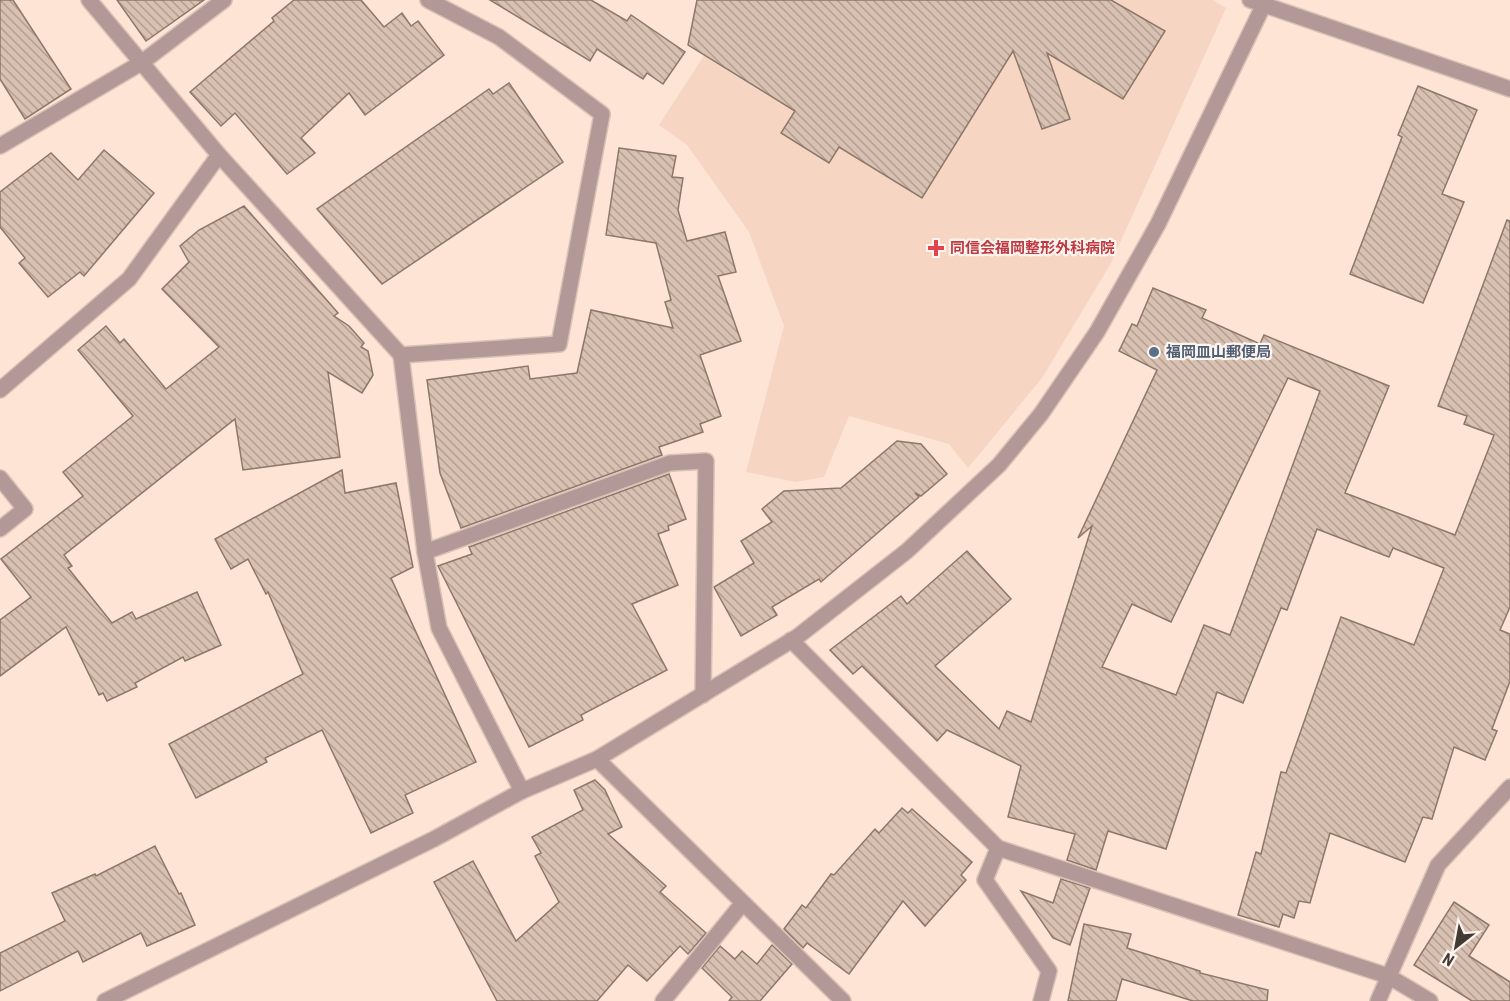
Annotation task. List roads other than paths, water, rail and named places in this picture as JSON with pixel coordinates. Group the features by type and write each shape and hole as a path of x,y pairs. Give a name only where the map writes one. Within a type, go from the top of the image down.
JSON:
{"street":[{"path":"89,0 219,156 401,355 425,552 439,628 522,791"},
{"path":"0,146 141,63 224,0"},
{"path":"401,355 559,344 602,114 499,37 428,0"},
{"path":"105,1001 434,839 522,791 597,759 791,640 907,551 999,465 1041,414 1097,332 1158,224 1260,2 1510,88"},
{"path":"0,390 129,279 219,156"},
{"path":"425,552 670,463 706,461 703,695"},
{"path":"0,478 25,509 0,529"},
{"path":"791,640 998,848 1388,976 1430,1001"},
{"path":"597,759 843,1001"},
{"path":"1378,1001 1438,865 1510,787"},
{"path":"998,848 985,880 1049,971 1041,1001"},
{"path":"663,1001 742,904"}],"place":[{"name":"同信会福岡整形外科病院","path":"936,248"},
{"name":"福岡皿山郵便局","path":"1154,352"}]}
